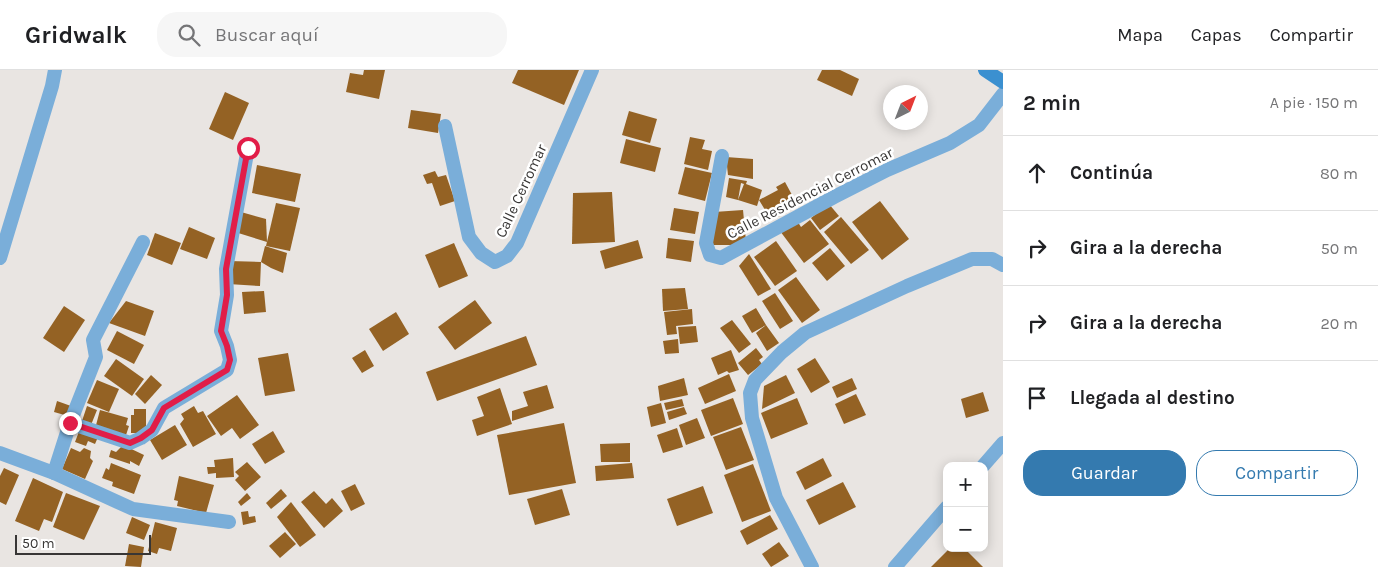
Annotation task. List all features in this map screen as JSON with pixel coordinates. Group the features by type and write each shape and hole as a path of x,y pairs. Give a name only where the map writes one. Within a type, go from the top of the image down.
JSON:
{"main road":[{"path":"984,70 1003,82"}],"street":[{"path":"0,258 52,86 55,70"},
{"name":"Calle Cerromar","path":"445,126 469,237 481,253 495,262 507,256 517,243 592,70"},
{"name":"Calle Residencial Cerromar","path":"722,156 706,243 710,255 721,258 887,170 950,143 979,125 1003,94"},
{"path":"70,423 130,443 152,430 164,408 227,370 230,360 221,331 227,295 226,269 248,148"},
{"path":"54,473 70,423 96,357 93,340 144,242"},
{"path":"812,567 776,498 754,427 750,392 756,380 782,352 805,333 907,286 972,259 992,259 1003,265"},
{"path":"986,462 1003,443"},
{"path":"0,454 54,473 133,509 229,522"},
{"path":"894,567 943,512"}],"building":[{"path":"364,70 385,70 379,99 346,92 350,73 363,75"},
{"path":"518,70 579,70 564,105 512,83"},
{"path":"822,70 840,70 859,79 852,96 817,80"},
{"path":"225,92 249,103 233,140 209,129"},
{"path":"411,110 441,114 438,133 408,128"},
{"path":"629,111 657,119 650,143 622,135"},
{"path":"690,137 705,140 702,149 712,151 708,170 684,164"},
{"path":"626,139 661,148 655,172 620,163"},
{"path":"726,157 753,159 753,179 728,175"},
{"path":"257,165 301,174 295,202 252,193"},
{"path":"685,167 712,173 705,201 678,194"},
{"path":"435,171 438,177 446,175 455,201 440,206 432,183 427,184 423,175"},
{"path":"729,178 747,181 746,184 762,190 757,206 726,197","holes":["741,183 744,184 738,200"]},
{"path":"785,182 798,206 774,219 771,211 767,213 759,200 778,190 776,187"},
{"path":"612,192 615,242 572,244 573,193"},
{"path":"880,201 909,239 882,260 852,222"},
{"path":"276,203 300,208 290,251 266,246"},
{"path":"829,204 839,216 820,230 811,218"},
{"path":"674,208 699,212 695,234 670,230"},
{"path":"743,210 746,241 740,245 710,245 714,212"},
{"path":"241,212 266,219 267,242 235,232"},
{"path":"841,217 869,250 851,264 824,232"},
{"path":"796,219 801,227 810,220 829,244 804,263 780,231"},
{"path":"189,227 215,238 207,259 180,249"},
{"path":"155,233 181,243 172,265 147,255"},
{"path":"668,238 694,241 691,262 666,258"},
{"path":"638,240 643,258 605,269 600,251"},
{"path":"776,241 797,271 775,286 754,257"},
{"path":"454,243 468,276 439,288 425,255"},
{"path":"265,246 287,253 283,273 261,262"},
{"path":"830,248 845,266 827,281 812,263"},
{"path":"749,254 771,289 758,296 739,266"},
{"path":"229,261 261,262 260,286 228,284"},
{"path":"796,277 820,310 802,323 778,290"},
{"path":"685,288 688,309 663,311 662,289"},
{"path":"264,291 266,312 244,314 242,292"},
{"path":"775,293 793,321 780,329 762,301"},
{"path":"475,300 492,323 455,350 438,327"},
{"path":"126,301 154,311 145,336 109,323"},
{"path":"64,306 85,320 64,352 43,338"},
{"path":"756,308 766,325 752,333 742,316"},
{"path":"692,309 693,324 676,326 677,334 667,335 664,312"},
{"path":"396,312 409,334 383,351 369,329"},
{"path":"732,320 751,344 739,353 720,328"},
{"path":"766,325 779,343 767,351 756,333"},
{"path":"696,326 698,342 680,344 678,327"},
{"path":"117,331 144,345 134,364 107,350"},
{"path":"526,336 537,365 437,401 426,372"},
{"path":"678,339 679,353 665,354 663,341"},
{"path":"756,348 763,357 759,360 762,364 748,375 738,363"},
{"path":"365,350 374,366 362,373 352,358"},
{"path":"731,350 739,370 729,373 727,371 718,375 711,358"},
{"path":"288,353 295,391 265,396 258,358"},
{"path":"815,358 830,382 811,393 797,369"},
{"path":"116,359 144,379 132,396 104,376"},
{"path":"729,374 736,391 705,404 698,388"},
{"path":"151,375 162,385 145,404 135,394"},
{"path":"786,375 795,393 762,409 764,386"},
{"path":"684,378 688,395 660,401 658,386"},
{"path":"852,378 857,389 837,398 832,387"},
{"path":"97,380 119,389 109,412 87,403"},
{"path":"547,385 554,408 512,421 512,411 528,406 523,392"},
{"path":"500,388 512,424 477,436 472,420 484,416 477,397"},
{"path":"983,392 989,411 966,418 961,399"},
{"path":"856,394 866,415 844,424 835,404"},
{"path":"237,395 259,425 240,439 232,428 221,436 207,416"},
{"path":"733,398 743,424 711,436 701,410"},
{"path":"797,398 808,424 771,439 761,413"},
{"path":"682,399 684,406 666,410 664,403"},
{"path":"57,401 71,406 68,416 54,412"},
{"path":"661,403 666,423 651,427 647,407"},
{"path":"87,406 97,410 91,425 82,421"},
{"path":"194,406 198,413 203,411 216,434 193,447 180,424 184,419 181,414"},
{"path":"684,407 687,414 669,420 667,412"},
{"path":"134,409 146,409 146,433 131,433 131,415 134,415"},
{"path":"100,410 128,418 126,425 129,426 125,438 95,429"},
{"path":"697,418 705,438 686,445 679,425"},
{"path":"564,423 576,483 509,495 497,435"},
{"path":"175,425 187,445 162,460 150,440"},
{"path":"741,427 754,460 726,470 713,437"},
{"path":"677,428 683,447 663,453 657,435"},
{"path":"80,429 98,437 95,444 88,441 86,446 75,442"},
{"path":"273,431 285,452 265,464 252,444"},
{"path":"630,443 630,462 601,462 600,444"},
{"path":"123,445 144,455 139,466 130,461 130,464 109,457 111,450 116,452"},
{"path":"71,448 80,452 84,448 91,451 90,458 93,461 85,479 62,469"},
{"path":"233,458 234,477 216,478 216,473 208,474 207,467 215,467 214,460"},
{"path":"823,458 832,476 805,490 796,472"},
{"path":"247,462 261,477 245,491 235,480 239,476 235,472"},
{"path":"111,463 141,475 134,494 112,486 113,482 102,478 106,468 109,470"},
{"path":"632,463 634,478 596,481 595,466"},
{"path":"753,464 771,511 742,522 724,475"},
{"path":"4,468 19,475 6,505 0,502 0,476"},
{"path":"179,476 214,485 206,513 177,506 178,501 174,500"},
{"path":"33,478 63,492 52,522 44,519 39,531 15,521"},
{"path":"843,482 856,507 819,525 806,500"},
{"path":"355,484 365,504 351,511 341,491"},
{"path":"703,486 713,513 677,526 667,499"},
{"path":"281,489 287,496 271,509 266,503"},
{"path":"562,489 570,515 535,525 527,499"},
{"path":"314,491 326,504 332,498 343,511 324,528 301,502"},
{"path":"66,493 100,506 84,540 53,527"},
{"path":"247,493 251,498 241,506 238,502"},
{"path":"291,502 316,535 300,547 277,517"},
{"path":"248,511 249,517 255,516 256,522 243,525 241,512"},
{"path":"770,515 778,529 747,545 740,531"},
{"path":"132,517 150,525 144,540 126,533"},
{"path":"155,522 177,528 171,551 159,548 157,554 148,551"},
{"path":"285,532 296,544 280,558 269,546"},
{"path":"779,542 789,556 771,567 762,554"},
{"path":"129,544 144,547 141,567 125,566"},
{"path":"946,552 968,552 983,567 931,567"}],"route":[{"path":"70,423 130,443 152,430 164,408 227,370 230,360 221,331 227,295 226,269 248,148"}]}
